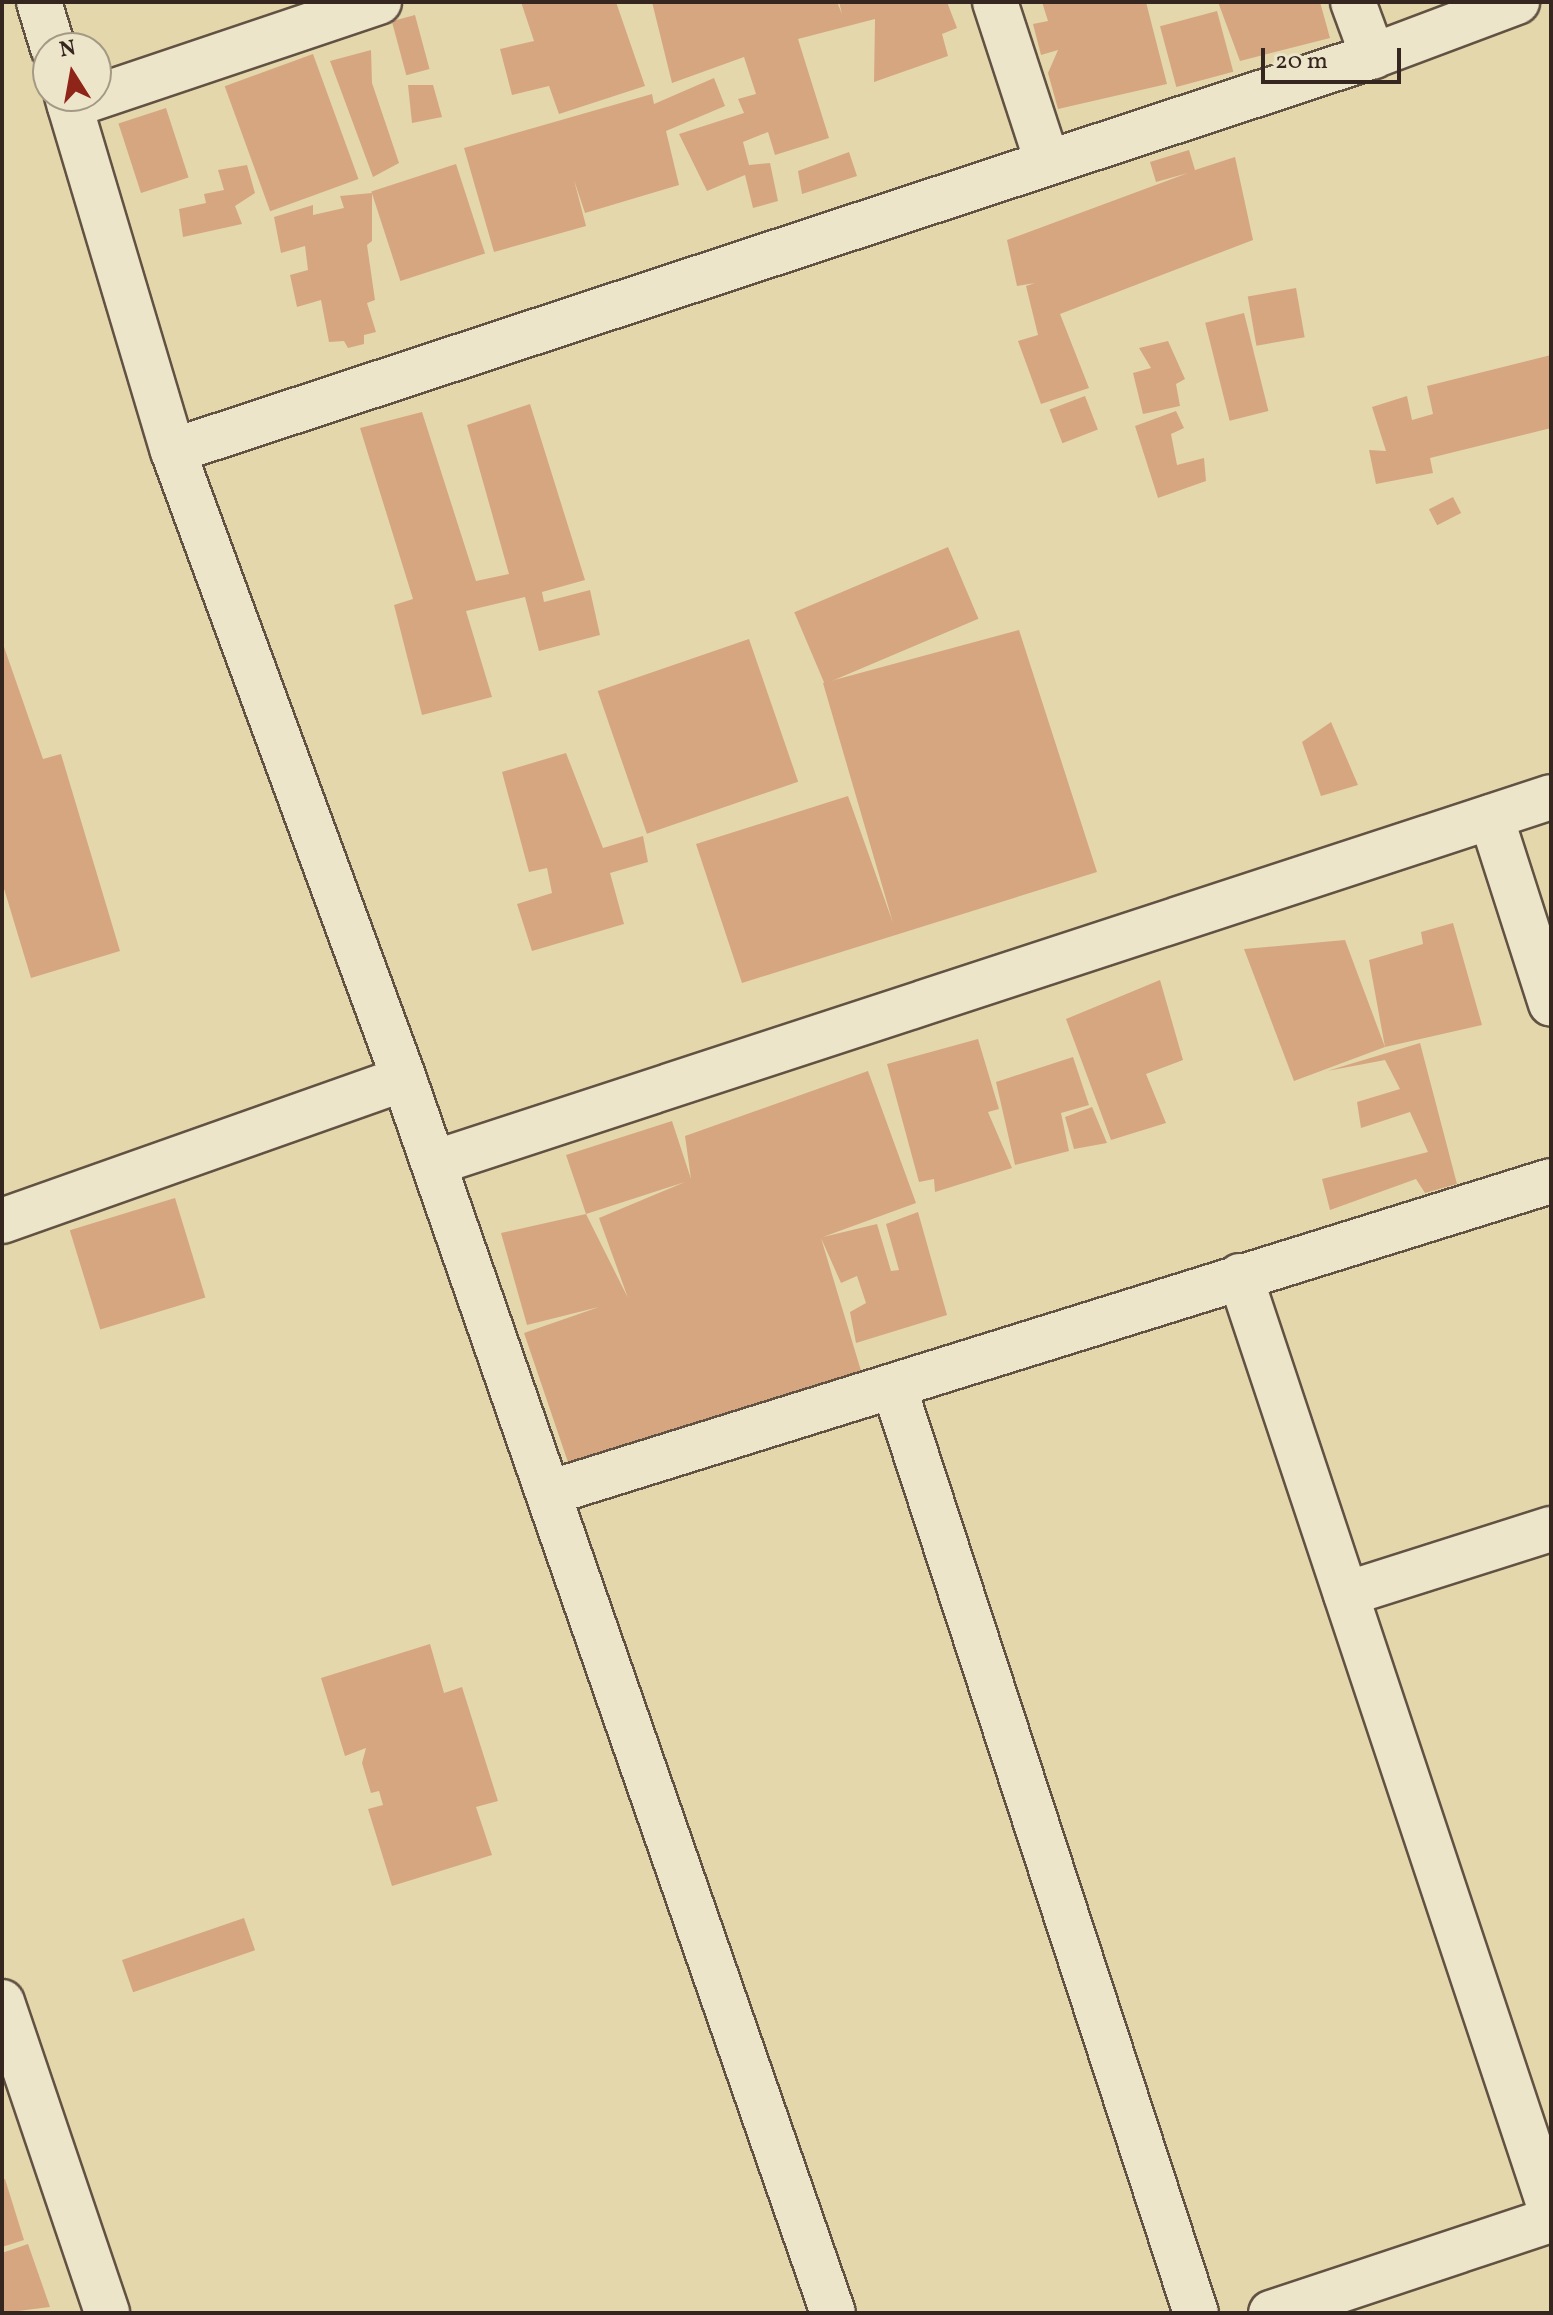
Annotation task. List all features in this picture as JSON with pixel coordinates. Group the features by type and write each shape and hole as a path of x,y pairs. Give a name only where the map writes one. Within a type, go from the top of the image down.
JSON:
{"street":[{"path":"39,2 48,32"},
{"path":"112,87 379,2"},
{"path":"995,2 1047,161"},
{"path":"1353,2 1373,56"},
{"path":"173,451 1373,56 1517,2"},
{"path":"72,112 173,451 434,1163 833,2313"},
{"path":"434,1163 1551,797"},
{"path":"1491,817 1551,1004"},
{"path":"2,1221 404,1079"},
{"path":"549,1493 1551,1181"},
{"path":"1240,1276 1551,2211"},
{"path":"894,1387 1196,2313"},
{"path":"1346,1594 1551,1529"},
{"path":"2,2002 107,2313"},
{"path":"1271,2313 1551,2220"}],"building":[{"path":"521,2 616,2 645,86 559,114 549,86 512,95 500,49 534,41"},
{"path":"652,2 837,2 842,14 839,2 947,2 957,28 942,34 948,56 874,82 875,19 798,39 829,138 775,155 768,132 743,142 749,165 770,163 778,201 753,208 745,175 707,191 679,134 744,113 738,99 756,94 744,57 672,83"},
{"path":"1042,2 1146,2 1167,84 1058,109 1048,73 1058,50 1041,55 1033,24 1048,21"},
{"path":"1218,2 1320,2 1330,38 1240,61"},
{"path":"1217,11 1233,72 1176,87 1160,26"},
{"path":"415,15 429,69 406,75 392,21"},
{"path":"371,50 372,83 399,163 373,177 330,61"},
{"path":"313,54 358,179 270,211 225,86"},
{"path":"714,78 725,106 666,131 679,185 585,213 574,180 586,226 494,252 464,148 652,94 654,104"},
{"path":"408,85 433,85 442,117 412,123"},
{"path":"166,108 189,177 141,193 118,123"},
{"path":"1189,150 1195,170 1235,157 1253,240 1060,314 1089,388 1041,404 1018,341 1038,335 1026,286 1035,283 1017,286 1007,240 1188,173 1156,182 1150,162"},
{"path":"849,152 857,176 802,194 798,171"},
{"path":"456,164 485,253 400,281 371,192"},
{"path":"247,165 255,193 235,206 242,224 183,237 179,209 206,203 204,194 224,190 218,170"},
{"path":"372,193 372,241 367,245 375,300 367,303 376,332 364,335 364,344 348,348 344,341 329,342 321,300 297,307 290,275 308,270 305,246 281,253 274,217 313,205 313,215 344,208 340,196"},
{"path":"1296,288 1305,337 1256,346 1248,297"},
{"path":"1244,313 1268,411 1230,421 1205,323"},
{"path":"1168,341 1185,379 1176,384 1180,406 1143,414 1133,373 1151,368 1139,348"},
{"path":"1551,355 1551,428 1430,458 1433,473 1376,484 1369,450 1386,451 1372,407 1407,396 1412,420 1433,414 1427,386"},
{"path":"1085,396 1098,430 1062,443 1050,410"},
{"path":"530,404 585,580 542,592 544,602 590,590 600,635 539,651 525,597 466,611 492,697 422,715 394,605 413,599 360,428 422,412 476,581 509,574 467,425"},
{"path":"1176,411 1184,428 1171,434 1177,465 1204,458 1206,481 1158,498 1135,426"},
{"path":"1453,497 1461,513 1437,525 1429,509"},
{"path":"948,547 978,619 825,684 794,612"},
{"path":"1019,630 1097,872 742,983 696,844 848,796 893,923 823,683"},
{"path":"749,639 798,782 647,834 598,691"},
{"path":"2,641 43,759 61,754 120,951 31,978 2,882"},
{"path":"1331,722 1358,785 1321,796 1302,742"},
{"path":"566,753 603,848 643,836 648,862 610,873 624,924 532,951 517,904 552,893 547,868 529,872 502,772"},
{"path":"1453,923 1482,1025 1385,1047 1369,960 1423,944 1421,932"},
{"path":"1345,940 1385,1047 1294,1081 1244,949"},
{"path":"1160,980 1183,1060 1146,1074 1166,1123 1111,1140 1066,1019"},
{"path":"978,1039 999,1109 988,1112 1012,1168 935,1192 934,1179 919,1182 887,1064"},
{"path":"1420,1043 1457,1184 1425,1193 1416,1179 1330,1210 1322,1179 1428,1152 1410,1112 1361,1128 1357,1102 1400,1089 1385,1060 1327,1071"},
{"path":"1073,1057 1089,1105 1061,1113 1069,1151 1015,1165 996,1082"},
{"path":"868,1071 916,1203 823,1237 877,1224 891,1271 899,1270 886,1224 918,1212 947,1315 856,1343 850,1312 866,1303 857,1276 841,1283 821,1238 862,1374 572,1474 524,1333 599,1307 527,1325 501,1233 586,1214 566,1155 672,1121 691,1179 685,1136","holes":["685,1182 599,1218 628,1298 586,1214"]},
{"path":"1092,1107 1107,1143 1074,1149 1065,1117"},
{"path":"175,1198 205,1297 100,1330 70,1230"},
{"path":"430,1644 444,1693 462,1687 498,1801 476,1807 492,1855 392,1886 368,1809 383,1805 379,1791 371,1793 362,1763 366,1748 345,1756 321,1678"},
{"path":"244,1918 255,1950 133,1992 122,1960"},
{"path":"5,2179 24,2240 2,2247 2,2180"},
{"path":"28,2244 50,2307 2,2313 2,2253"}]}
